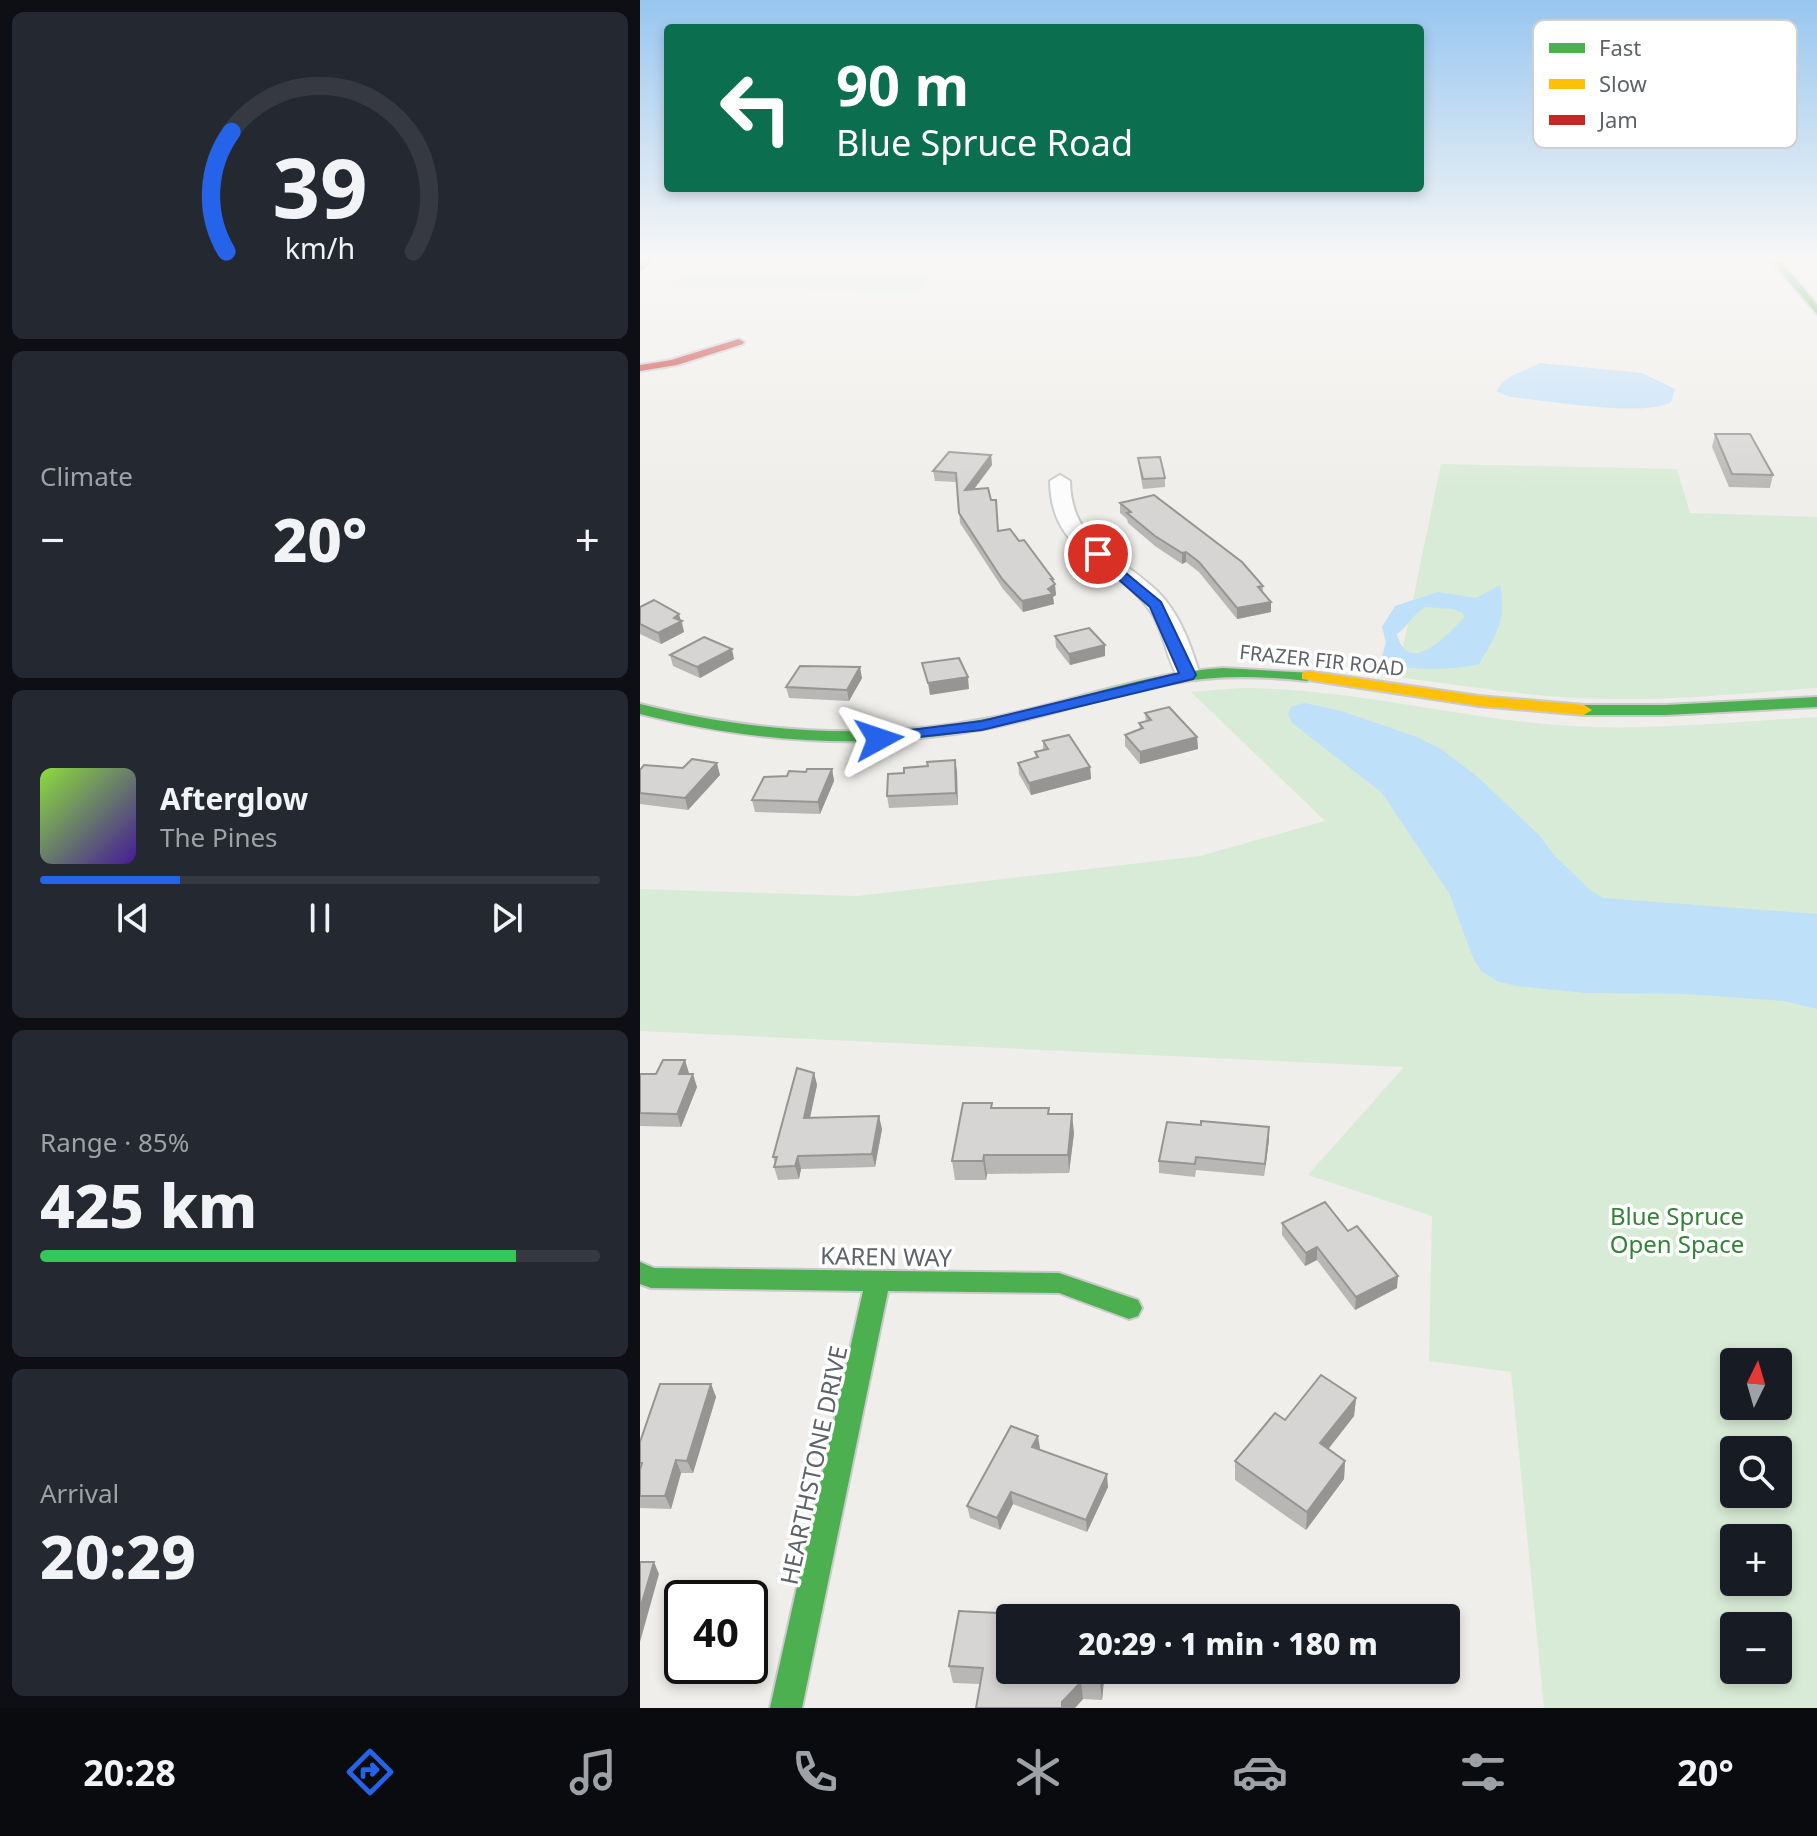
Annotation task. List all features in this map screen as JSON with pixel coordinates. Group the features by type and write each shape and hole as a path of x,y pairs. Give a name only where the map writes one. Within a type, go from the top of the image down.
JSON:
{"street":[{"path":"640,368 699,356 739,342"},
{"path":"1060,481 1058,498 1068,526 1156,605 1188,675"},
{"name":"FRAZER FIR ROAD","path":"640,709 717,729 753,734 841,740 879,739 982,725 1188,675 1242,672 1292,675 1561,710 1688,711 1817,702"},
{"name":"KAREN WAY","path":"640,1272 651,1278 1059,1283 1129,1308"},
{"name":"HEARTHSTONE DRIVE","path":"786,1708 878,1280"}],"green space":[{"path":"1441,464 1677,469 1690,513 1817,517 1817,688 1614,699 1538,695 1397,677"},
{"name":"Blue Spruce Open Space","path":"1280,689 1359,697 1516,721 1588,727 1686,726 1817,717 1817,1708 1544,1708 1511,1372 1429,1361 1432,1216 1308,1175 1404,1067 640,1031 640,889 857,896 1200,856 1325,821 1191,692"}],"water":[{"path":"1540,363 1642,373 1675,389 1671,402 1658,407 1639,408 1569,404 1510,397 1497,392 1509,377"},
{"path":"1500,585 1502,607 1499,626 1479,664 1429,669 1401,667 1381,660 1386,642 1382,627 1395,606 1438,592 1476,598","holes":["1426,607 1463,613 1464,618 1439,642 1419,653 1410,653 1402,647 1397,634 1414,616"]},
{"path":"1304,703 1341,711 1417,737 1441,749 1478,777 1539,835 1553,854 1590,890 1603,898 1817,914 1817,1009 1784,1001 1687,994 1586,993 1516,986 1497,981 1481,971 1473,958 1449,893 1382,793 1292,723 1288,714 1291,707"}],"building":[{"path":"1715,434 1750,434 1773,475 1732,474"},
{"path":"949,452 991,455 965,490 988,488 991,500 996,500 998,531 1010,529 1019,541 1024,540 1053,579 1055,584 1048,589 1053,594 1022,601 1002,579 959,513 956,473 933,471"},
{"path":"1160,457 1165,478 1143,479 1138,458"},
{"path":"1154,495 1242,562 1263,586 1258,587 1271,602 1237,608 1199,562 1155,536 1127,513 1131,512 1120,503"},
{"path":"654,600 679,614 674,618 682,621 658,633 640,624 640,607"},
{"path":"1089,628 1105,645 1069,654 1055,636"},
{"path":"704,637 732,649 697,667 670,655"},
{"path":"959,658 968,677 928,683 922,663"},
{"path":"800,666 860,667 847,690 786,687"},
{"path":"1169,707 1197,737 1140,752 1125,735 1143,728 1139,723 1151,720 1145,713"},
{"path":"1069,735 1090,767 1029,783 1018,763 1038,757 1035,752 1048,749 1043,741"},
{"path":"692,759 717,763 685,798 640,793 640,770 644,765 683,768"},
{"path":"955,760 956,793 887,796 888,774 904,773 904,768 928,766 927,762"},
{"path":"807,769 832,769 818,802 752,800 764,777 787,776 789,771 806,772"},
{"path":"663,1060 685,1060 679,1074 693,1074 677,1114 640,1113 640,1074 656,1074"},
{"path":"797,1068 814,1073 804,1118 879,1116 872,1154 798,1156 795,1166 774,1167 777,1157 773,1157"},
{"path":"963,1103 992,1103 991,1108 1049,1108 1048,1114 1072,1114 1068,1155 984,1155 983,1161 952,1161"},
{"path":"1201,1121 1269,1127 1265,1164 1196,1157 1195,1164 1159,1161 1167,1122 1201,1125"},
{"path":"1325,1202 1348,1231 1357,1226 1398,1276 1356,1297 1317,1247 1306,1253 1282,1223"},
{"path":"1321,1375 1356,1398 1320,1443 1345,1461 1307,1512 1235,1461 1275,1413 1285,1420"},
{"path":"660,1384 711,1384 687,1461 676,1460 665,1496 640,1496 640,1442"},
{"path":"1011,1426 1038,1436 1032,1447 1107,1474 1086,1520 1011,1492 997,1518 967,1506"},
{"path":"640,1562 654,1562 640,1609"},
{"path":"959,1611 996,1613 996,1684 1079,1684 1062,1702 1062,1708 976,1708 983,1668 949,1666"}],"traffic: fast":[{"path":"640,709 683,720 770,734 814,737 901,735 989,723 1173,678 1240,672 1307,676"},
{"path":"1584,710 1666,710 1817,702"},
{"path":"640,1272 651,1278 1059,1283 1129,1308"},
{"path":"786,1708 878,1280"}],"traffic: slow":[{"path":"1307,676 1479,701 1584,710"}],"traffic: jam":[{"path":"640,368 673,363 739,342"}],"route":[{"path":"879,739 982,725 1188,675 1156,605 1098,554"}]}
